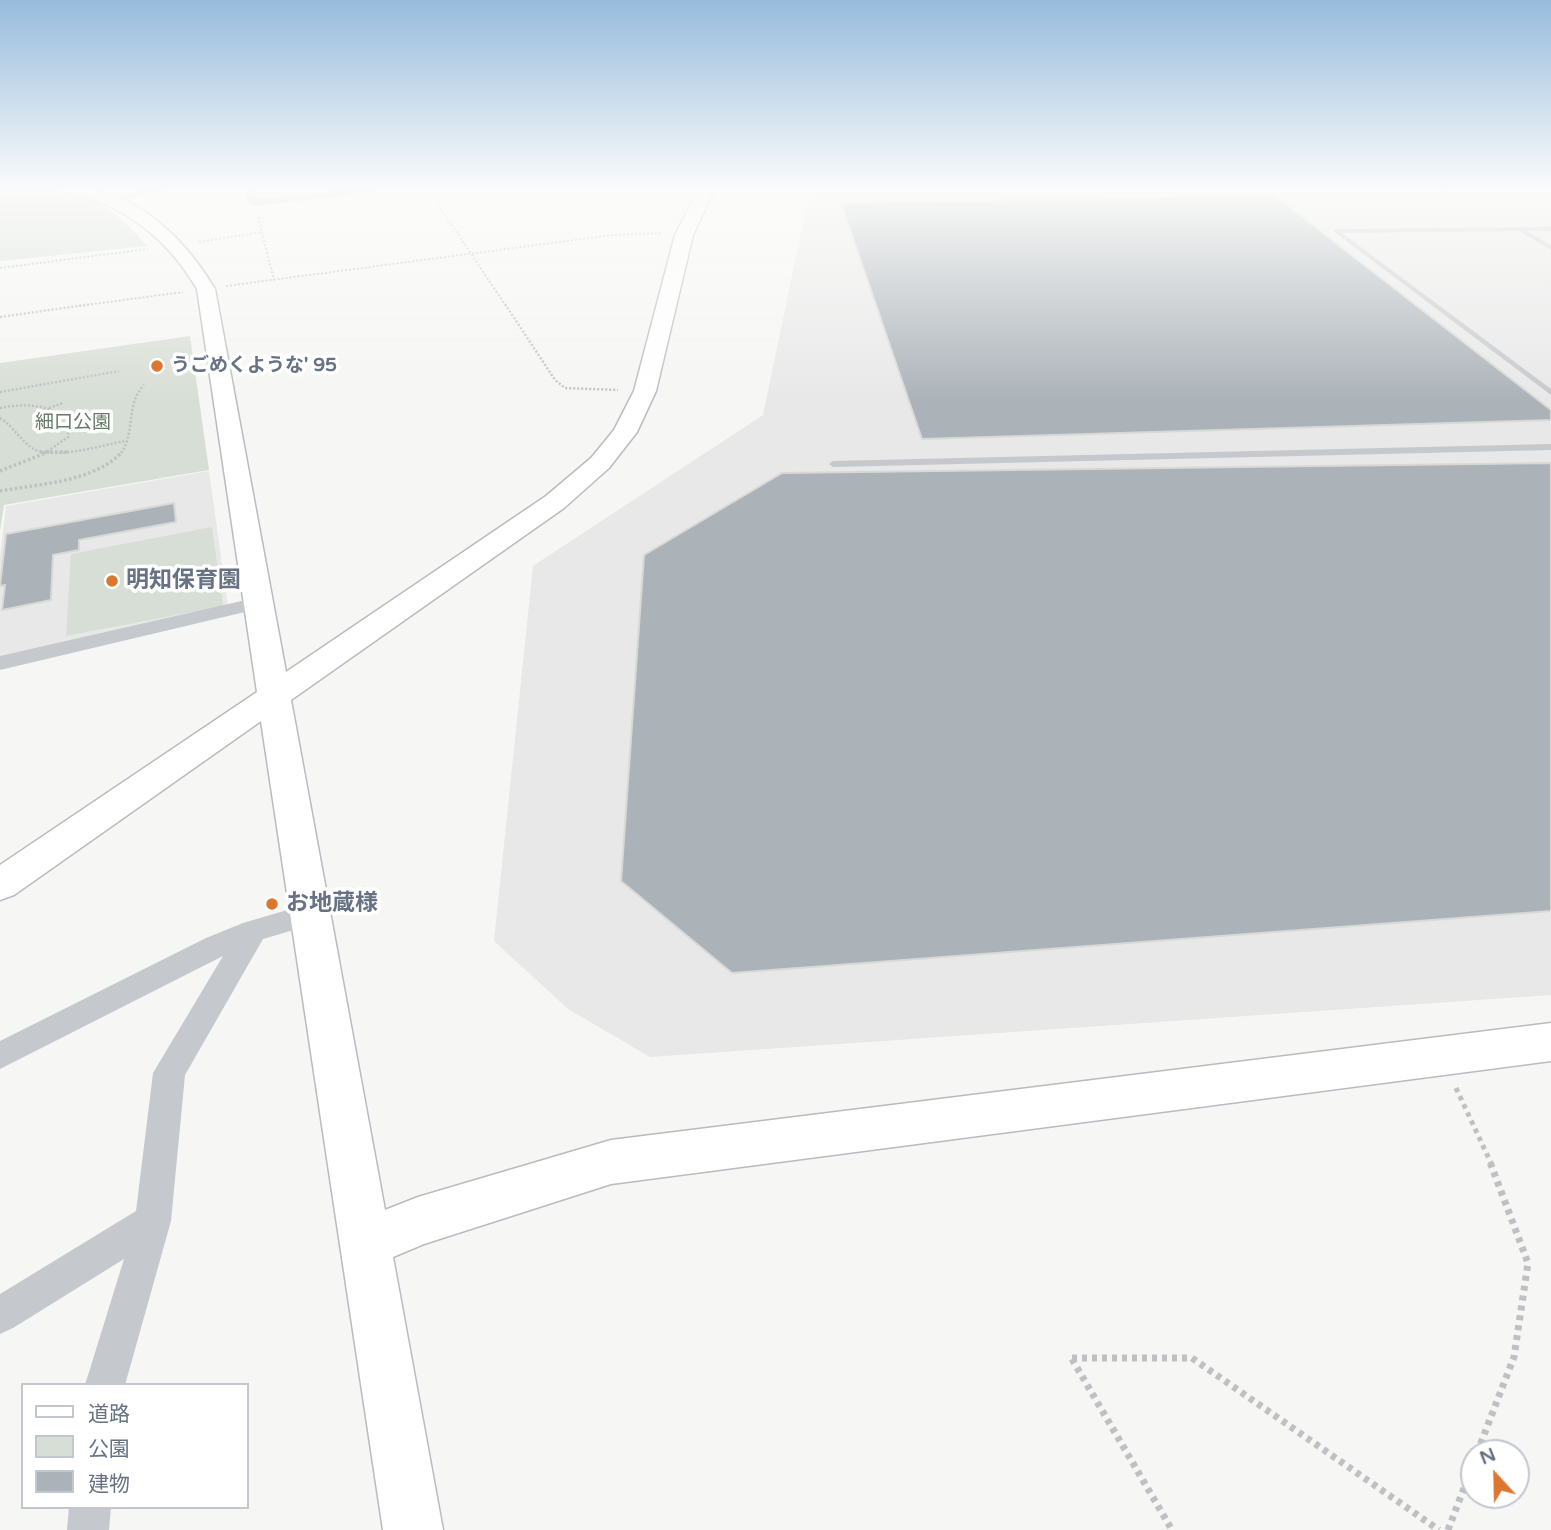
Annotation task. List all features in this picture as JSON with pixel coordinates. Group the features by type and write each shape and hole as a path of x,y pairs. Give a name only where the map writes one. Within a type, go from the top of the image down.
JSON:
{"street":[{"path":"186,259 206,289 413,1530"},
{"path":"0,884 555,502 600,463 625,432 645,391 678,259"},
{"path":"0,663 259,603"},
{"path":"0,1056 216,946 253,931 311,914"},
{"path":"106,1383 153,1221 169,1073 253,931"},
{"path":"364,1244 418,1221 611,1162 1551,1042"},
{"path":"0,1315 153,1221"},
{"path":"88,1530 90,1509"}],"lane":[{"path":"1374,259 1551,393"},
{"path":"834,464 1551,447"}],"path":[{"path":"0,268 69,259"},
{"path":"269,259 274,280"},
{"path":"0,317 432,259"},
{"path":"477,259 555,380 565,388 645,391"},
{"path":"0,392 119,371"},
{"path":"0,491 94,471 118,457 124,450 133,397 144,385"},
{"path":"0,408 16,405 48,408 63,403"},
{"path":"46,453 68,437 69,421 48,408"},
{"path":"0,418 10,423 22,440 46,453"},
{"path":"0,471 46,453 125,441"},
{"path":"1441,1055 1490,1162 1528,1263 1514,1357 1482,1439"},
{"path":"1172,1530 1072,1358 1192,1358 1438,1530"},
{"path":"1448,1530 1460,1499"}],"shaded area":[{"path":"795,259 1551,259 1551,995 650,1057 568,1009 494,941 533,566 763,415"},
{"name":"明知保育園","path":"209,471 228,607 0,656 0,556 6,506"}],"green space":[{"name":"細口公園","path":"190,336 209,470 4,505 0,531 0,363"},
{"path":"212,527 223,606 66,636 71,554"}],"building":[{"path":"860,259 1357,259 1551,410 1551,420 922,439"},
{"path":"1551,463 1551,911 732,973 621,881 644,555 782,473"},
{"path":"174,503 176,522 79,540 79,550 53,555 51,600 2,610 5,585 0,586 6,534"}],"place":[{"name":"うごめくような' 95","path":"157,366"},
{"name":"明知保育園","path":"112,581"},
{"name":"お地蔵様","path":"272,904"}]}
